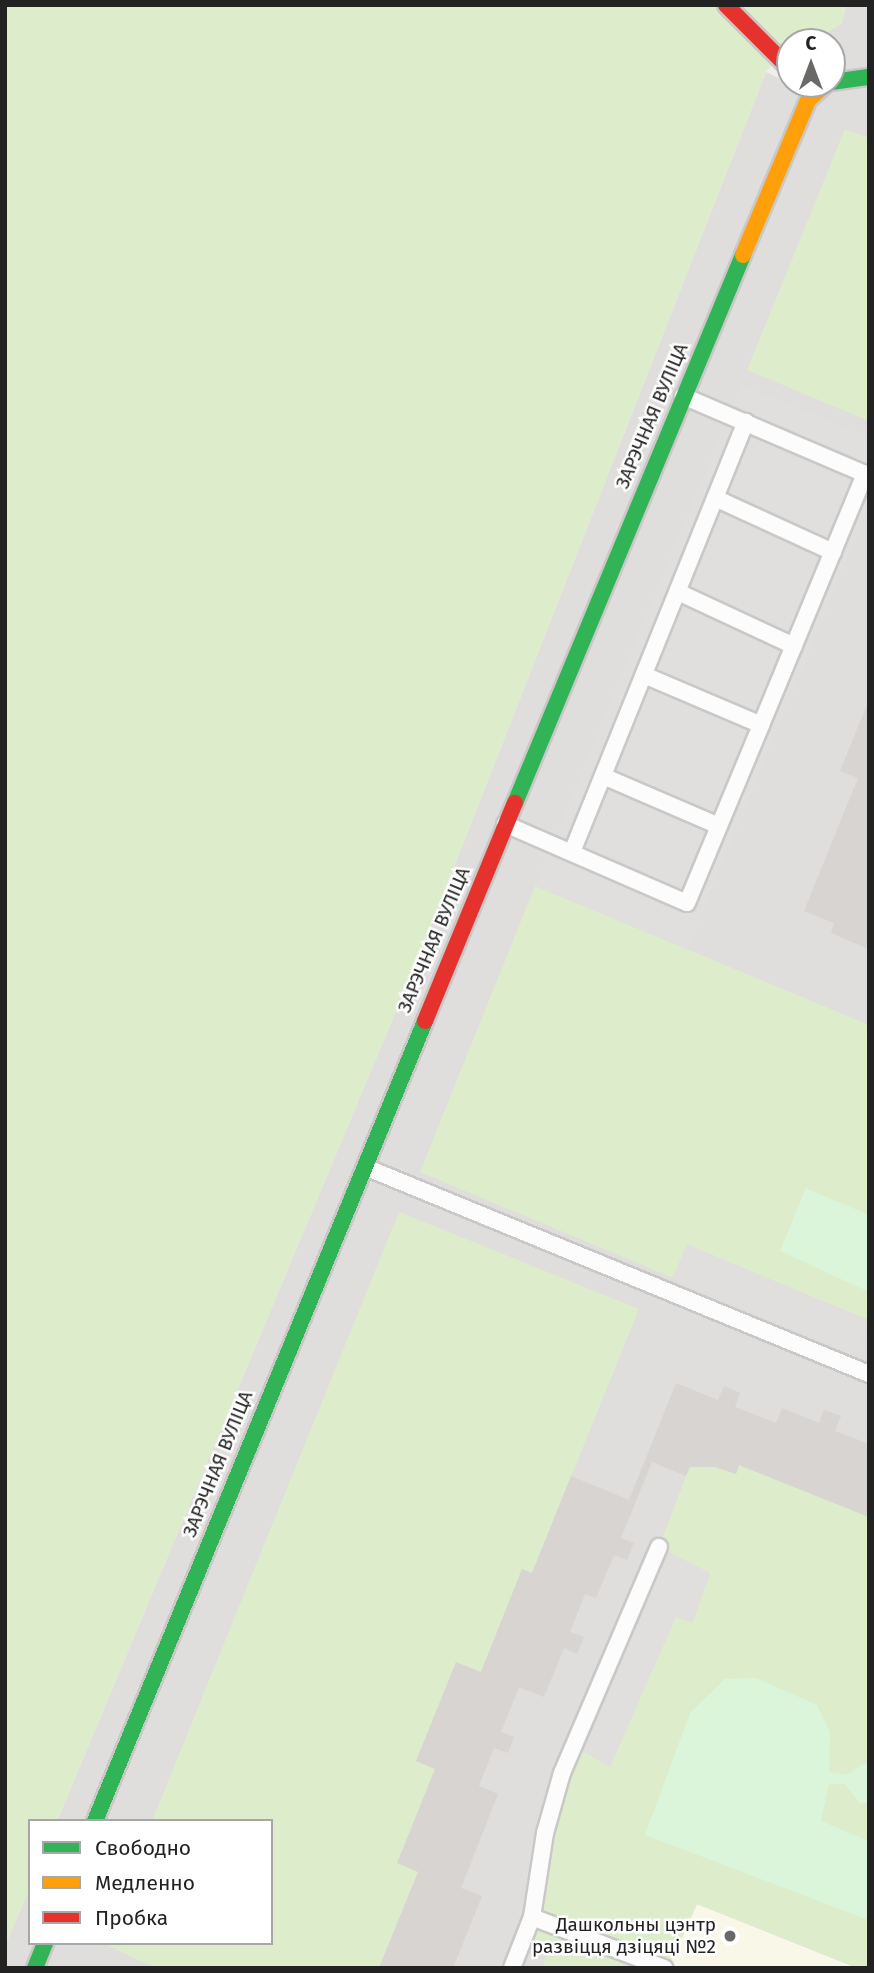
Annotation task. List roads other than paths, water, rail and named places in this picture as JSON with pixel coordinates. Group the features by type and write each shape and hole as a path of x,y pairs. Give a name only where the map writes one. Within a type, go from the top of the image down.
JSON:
{"street":[{"path":"726,5 776,55"},
{"path":"846,80 869,77"},
{"name":"ЗАРЭЧНАЯ ВУЛІЦА","path":"96,1819 362,1166 683,396 811,98"},
{"path":"40,1966 45,1945"}],"lane":[{"path":"505,824 687,903 794,646 865,474 683,396"},
{"path":"572,852 746,422"},
{"path":"716,498 833,552"},
{"path":"678,592 794,646"},
{"path":"644,674 761,725"},
{"path":"603,776 719,826"},
{"path":"362,1166 869,1374"},
{"path":"512,1968 532,1917 545,1833 562,1773 659,1547"},
{"path":"532,1917 664,1968"}],"place":[{"name":"Дашкольны цэнтр развіцця дзіцяці №2","path":"730,1936"}]}
